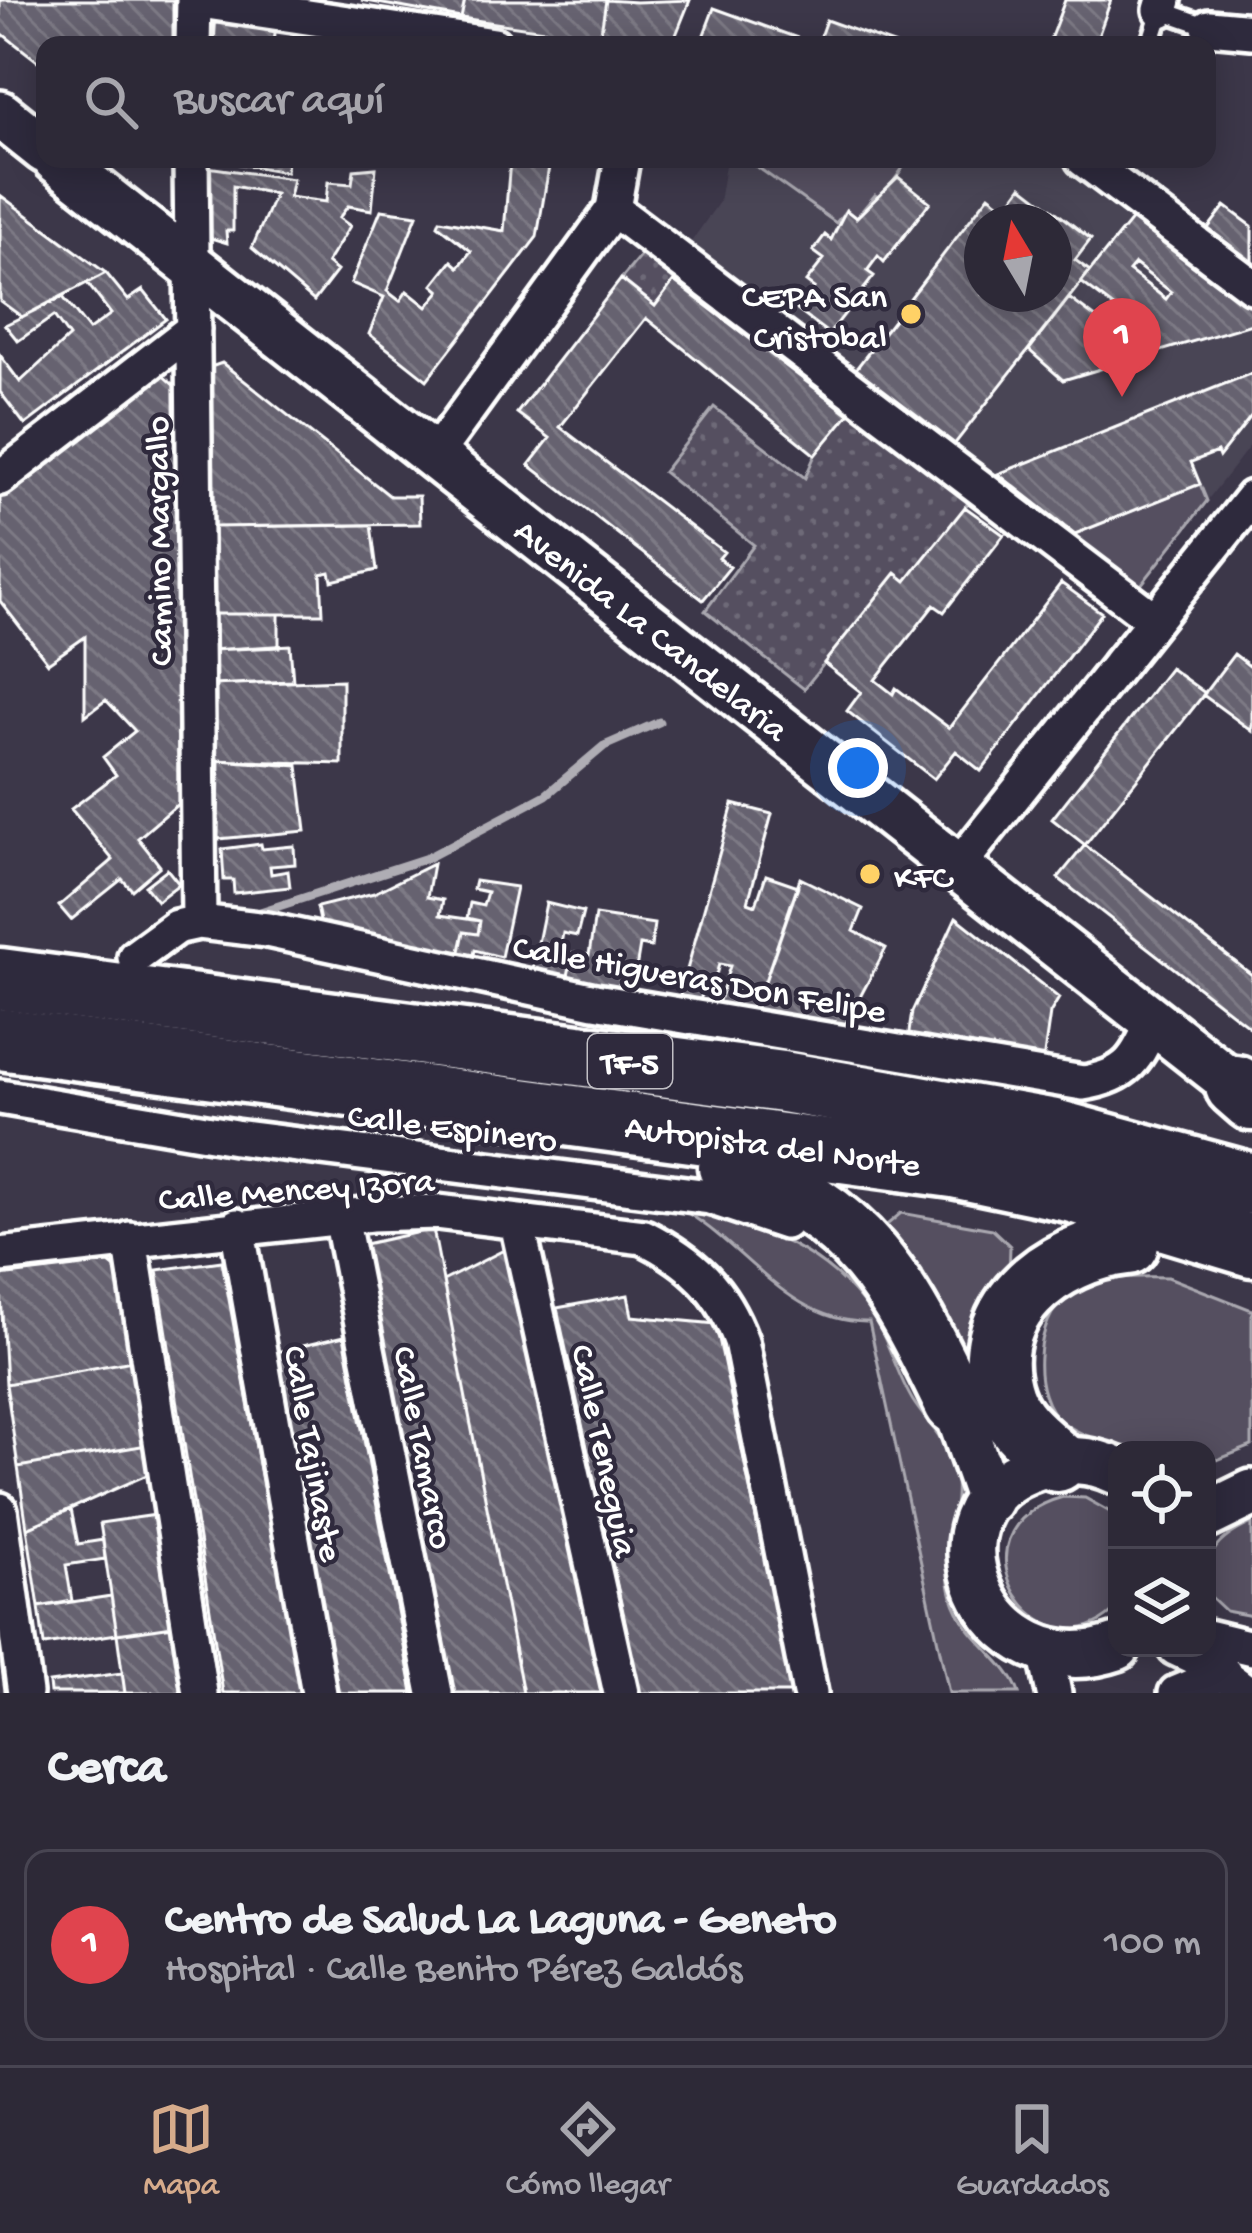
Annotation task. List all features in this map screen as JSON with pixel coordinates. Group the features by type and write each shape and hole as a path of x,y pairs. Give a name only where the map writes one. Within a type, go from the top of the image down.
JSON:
{"highway":[{"name":"Autopista del Norte","path":"0,979 783,1082 1050,1129 1252,1184"},
{"name":"Autopista del Norte","path":"0,1039 953,1167 1094,1198 1252,1246"},
{"path":"442,1096 534,1142 833,1180 1128,1244 1252,1280"},
{"path":"729,1167 774,1182 819,1207 861,1240 906,1300 955,1403"},
{"path":"1057,1461 1020,1428 1004,1401 996,1364 1005,1319 1030,1284 1066,1259 1095,1247 1128,1244"}],"street":[{"path":"193,36 194,0 434,36"},
{"path":"1206,36 1252,31"},
{"path":"0,114 36,143"},
{"name":"Avenida La Candelaria","path":"67,168 1247,1093"},
{"name":"Camino Margallo","path":"191,168 200,922"},
{"path":"434,456 614,209 621,168"},
{"path":"1096,168 1252,286"},
{"path":"614,209 1152,618"},
{"path":"0,478 193,329"},
{"path":"959,865 1177,586 1252,498"},
{"path":"135,957 176,927 200,922"},
{"name":"Calle Higueras Don Felipe","path":"200,922 267,930 596,1001 1083,1083 1112,1078 1132,1067 1154,1018"},
{"name":"Calle Espinero","path":"0,1097 236,1137 710,1197 760,1209 814,1236 856,1269 955,1403"},
{"name":"Calle Mencey Izora","path":"0,1255 237,1226 437,1212 656,1243 709,1280 727,1302 740,1341 810,1693"},
{"name":"Calle Tamarco","path":"341,1217 435,1693"},
{"name":"Calle Teneguia","path":"517,1223 621,1693"},
{"name":"Calle Tajinaste","path":"237,1226 320,1693"},
{"path":"130,1239 200,1693"},
{"path":"955,1403 975,1447 989,1500"},
{"path":"1108,1469 1080,1460 1057,1461 1022,1472 989,1500 971,1546 979,1601 1050,1674 1070,1660 1108,1649"},
{"path":"1216,1483 1252,1472"},
{"path":"1216,1511 1252,1493"},
{"path":"0,1510 26,1693"},
{"path":"1216,1639 1252,1648"},
{"path":"1191,1657 1236,1683"},
{"path":"1176,1693 1236,1683"}],"lane":[{"path":"1153,36 1162,5 1206,36"}],"shaded area":[{"path":"725,168 1077,168 1252,305 1252,443 1134,594 684,252 719,202"},
{"path":"759,168 903,168 881,199 875,195 856,218 846,210 836,223"},
{"path":"648,247 976,493 906,581 895,574 804,689 705,611 754,545 663,472 714,407 805,478 815,455 848,414 675,281 655,306 621,279"},
{"path":"1200,484 1207,501 1134,594 1068,542 1074,534"},
{"path":"901,1213 992,1229 1010,1246 1009,1277 971,1359 964,1362 883,1228"},
{"path":"689,1214 743,1225 793,1245 837,1276 874,1318 907,1391 953,1461 956,1502 948,1565 952,1597 966,1625 1005,1669 1019,1693 949,1693 869,1322 817,1311 794,1298"},
{"path":"1130,1277 1168,1277 1252,1310 1252,1446 1216,1460 1216,1441 1108,1443 1078,1432 1051,1410 1040,1377 1048,1321 1057,1306 1079,1289"},
{"path":"1063,1497 1085,1498 1108,1511 1108,1614 1088,1626 1059,1628 1034,1615 1015,1594 1006,1567 1009,1539 1027,1515"},
{"path":"1252,1523 1252,1616 1226,1611 1216,1602 1216,1548"}],"building":[{"path":"0,0 173,0 173,36 36,36 36,60 0,32"},
{"path":"361,0 465,0 461,18"},
{"path":"465,0 606,0 600,36 461,18"},
{"path":"606,0 690,0 676,36 600,36"},
{"path":"1065,0 1111,0 1098,36 1051,36"},
{"path":"714,8 792,36 703,36"},
{"path":"216,13 276,21 275,36 215,36"},
{"path":"826,20 871,36 820,36"},
{"path":"207,168 293,179 289,197 326,202 328,182 352,184 354,170 376,168 372,210 348,206 339,218 350,226 327,263 337,271 314,301 252,248 275,194 233,186 233,231 226,231 227,243 207,237"},
{"path":"509,168 549,168 537,237 427,380 369,334 384,297 351,283 381,210 417,215 387,291 400,301 407,291 427,307 440,291 433,285 452,261 459,267 471,251 438,225 440,220 504,231"},
{"path":"898,177 930,202 884,262 878,256 867,271 874,276 829,334 797,310 814,288 806,282 824,259 813,251 825,235 831,240 846,210 856,218"},
{"path":"1022,186 1045,204 1009,204"},
{"path":"0,195 106,273 22,317 0,301"},
{"path":"1225,206 1252,226 1252,279 1199,240"},
{"path":"1136,214 1252,305 1252,324 1063,380 1029,350 1058,312 1072,312 1072,300 1128,342 1140,327 1081,282","holes":["1135,264 1171,292 1166,299 1129,271"]},
{"path":"1072,224 1091,239 1075,260 1090,271 1072,294"},
{"path":"964,228 964,312 1058,312 950,450 849,378"},
{"path":"106,273 128,300 143,290 166,319 25,425 0,392 0,355 20,382 69,337 54,316 18,341 5,325 63,297 89,330 111,314 87,283"},
{"path":"621,279 655,306 674,281 849,414 815,455 646,318 560,427 724,552 719,558 730,567 703,600 529,465 550,438 517,413"},
{"path":"222,363 390,496 419,496 420,524 211,527 208,368"},
{"path":"160,373 179,390 178,804 138,838 160,866 132,890 122,879 71,920 59,906 113,860 71,809 116,775 103,757 135,731 106,700 85,716 85,637 48,663 0,601 0,498"},
{"path":"1252,373 1252,415 1219,457 1217,452 1191,462 1200,484 1075,534 998,474"},
{"path":"965,507 1004,535 944,612 934,605 875,680 893,694 896,688 949,728 1061,583 1102,613 981,771 956,751 934,779 847,711 861,692 824,663 896,573 906,581"},
{"path":"371,525 377,570 332,581 330,572 321,574 323,614 212,614 211,527"},
{"path":"212,614 279,614 279,647 211,650"},
{"path":"290,645 293,681 211,685 211,650"},
{"path":"1234,654 1252,668 1252,731 1203,695"},
{"path":"1170,668 1205,693 1085,845 1052,819"},
{"path":"342,680 342,764 212,760 211,685"},
{"path":"219,760 298,766 306,831 218,839"},
{"path":"733,804 772,814 748,902 756,905 766,875 798,886 754,1013 717,1007 730,966 719,964 713,986 704,984 699,1006 678,1002"},
{"path":"261,844 262,849 294,846 295,864 270,866 271,874 288,871 290,887 234,893 233,880 224,880 222,849"},
{"path":"1085,845 1252,975 1252,1029 1058,878"},
{"path":"433,864 427,897 443,900 440,915 480,921 478,934 464,932 459,956 321,926 317,907 374,893"},
{"path":"167,869 179,884 157,901 145,886"},
{"path":"800,878 863,909 854,931 886,948 843,1029 754,1013"},
{"path":"475,881 516,887 501,957 475,950 473,959 459,956 464,932 478,934 480,921 467,918 470,903 483,906 487,892 473,889"},
{"path":"546,903 583,912 577,936 563,933 560,949 573,953 567,980 532,973"},
{"path":"595,915 654,924 651,947 640,945 632,993 567,980 573,953 589,955"},
{"path":"956,917 1059,998 1050,1013 1043,1062 908,1039 912,1012"},
{"path":"433,1229 523,1693 451,1693 365,1244"},
{"path":"506,1249 602,1693 523,1693 443,1281"},
{"path":"222,1261 301,1693 223,1693 157,1270"},
{"path":"109,1263 118,1270 132,1361 6,1384 0,1276"},
{"path":"628,1295 632,1316 716,1324 792,1693 640,1693 557,1308"},
{"path":"344,1336 413,1693 338,1693 277,1352"},
{"path":"132,1361 147,1445 18,1467 6,1384"},
{"path":"147,1445 151,1473 27,1528 18,1467"},
{"path":"71,1509 78,1544 103,1540 105,1559 66,1565 72,1601 39,1607 27,1528"},
{"path":"156,1515 173,1626 117,1634 100,1523"},
{"path":"111,1596 117,1634 44,1645 39,1607"},
{"path":"173,1626 184,1693 125,1693 117,1634"},
{"path":"122,1673 125,1693 50,1693 49,1683"}],"waterway":[{"path":"251,915 427,858 546,795 604,746 659,722"}],"place":[{"name":"CEPA San Cristobal","path":"911,314"},
{"name":"Centro de Salud La Laguna - Geneto","path":"1122,397"},
{"name":"KFC","path":"870,874"}]}
